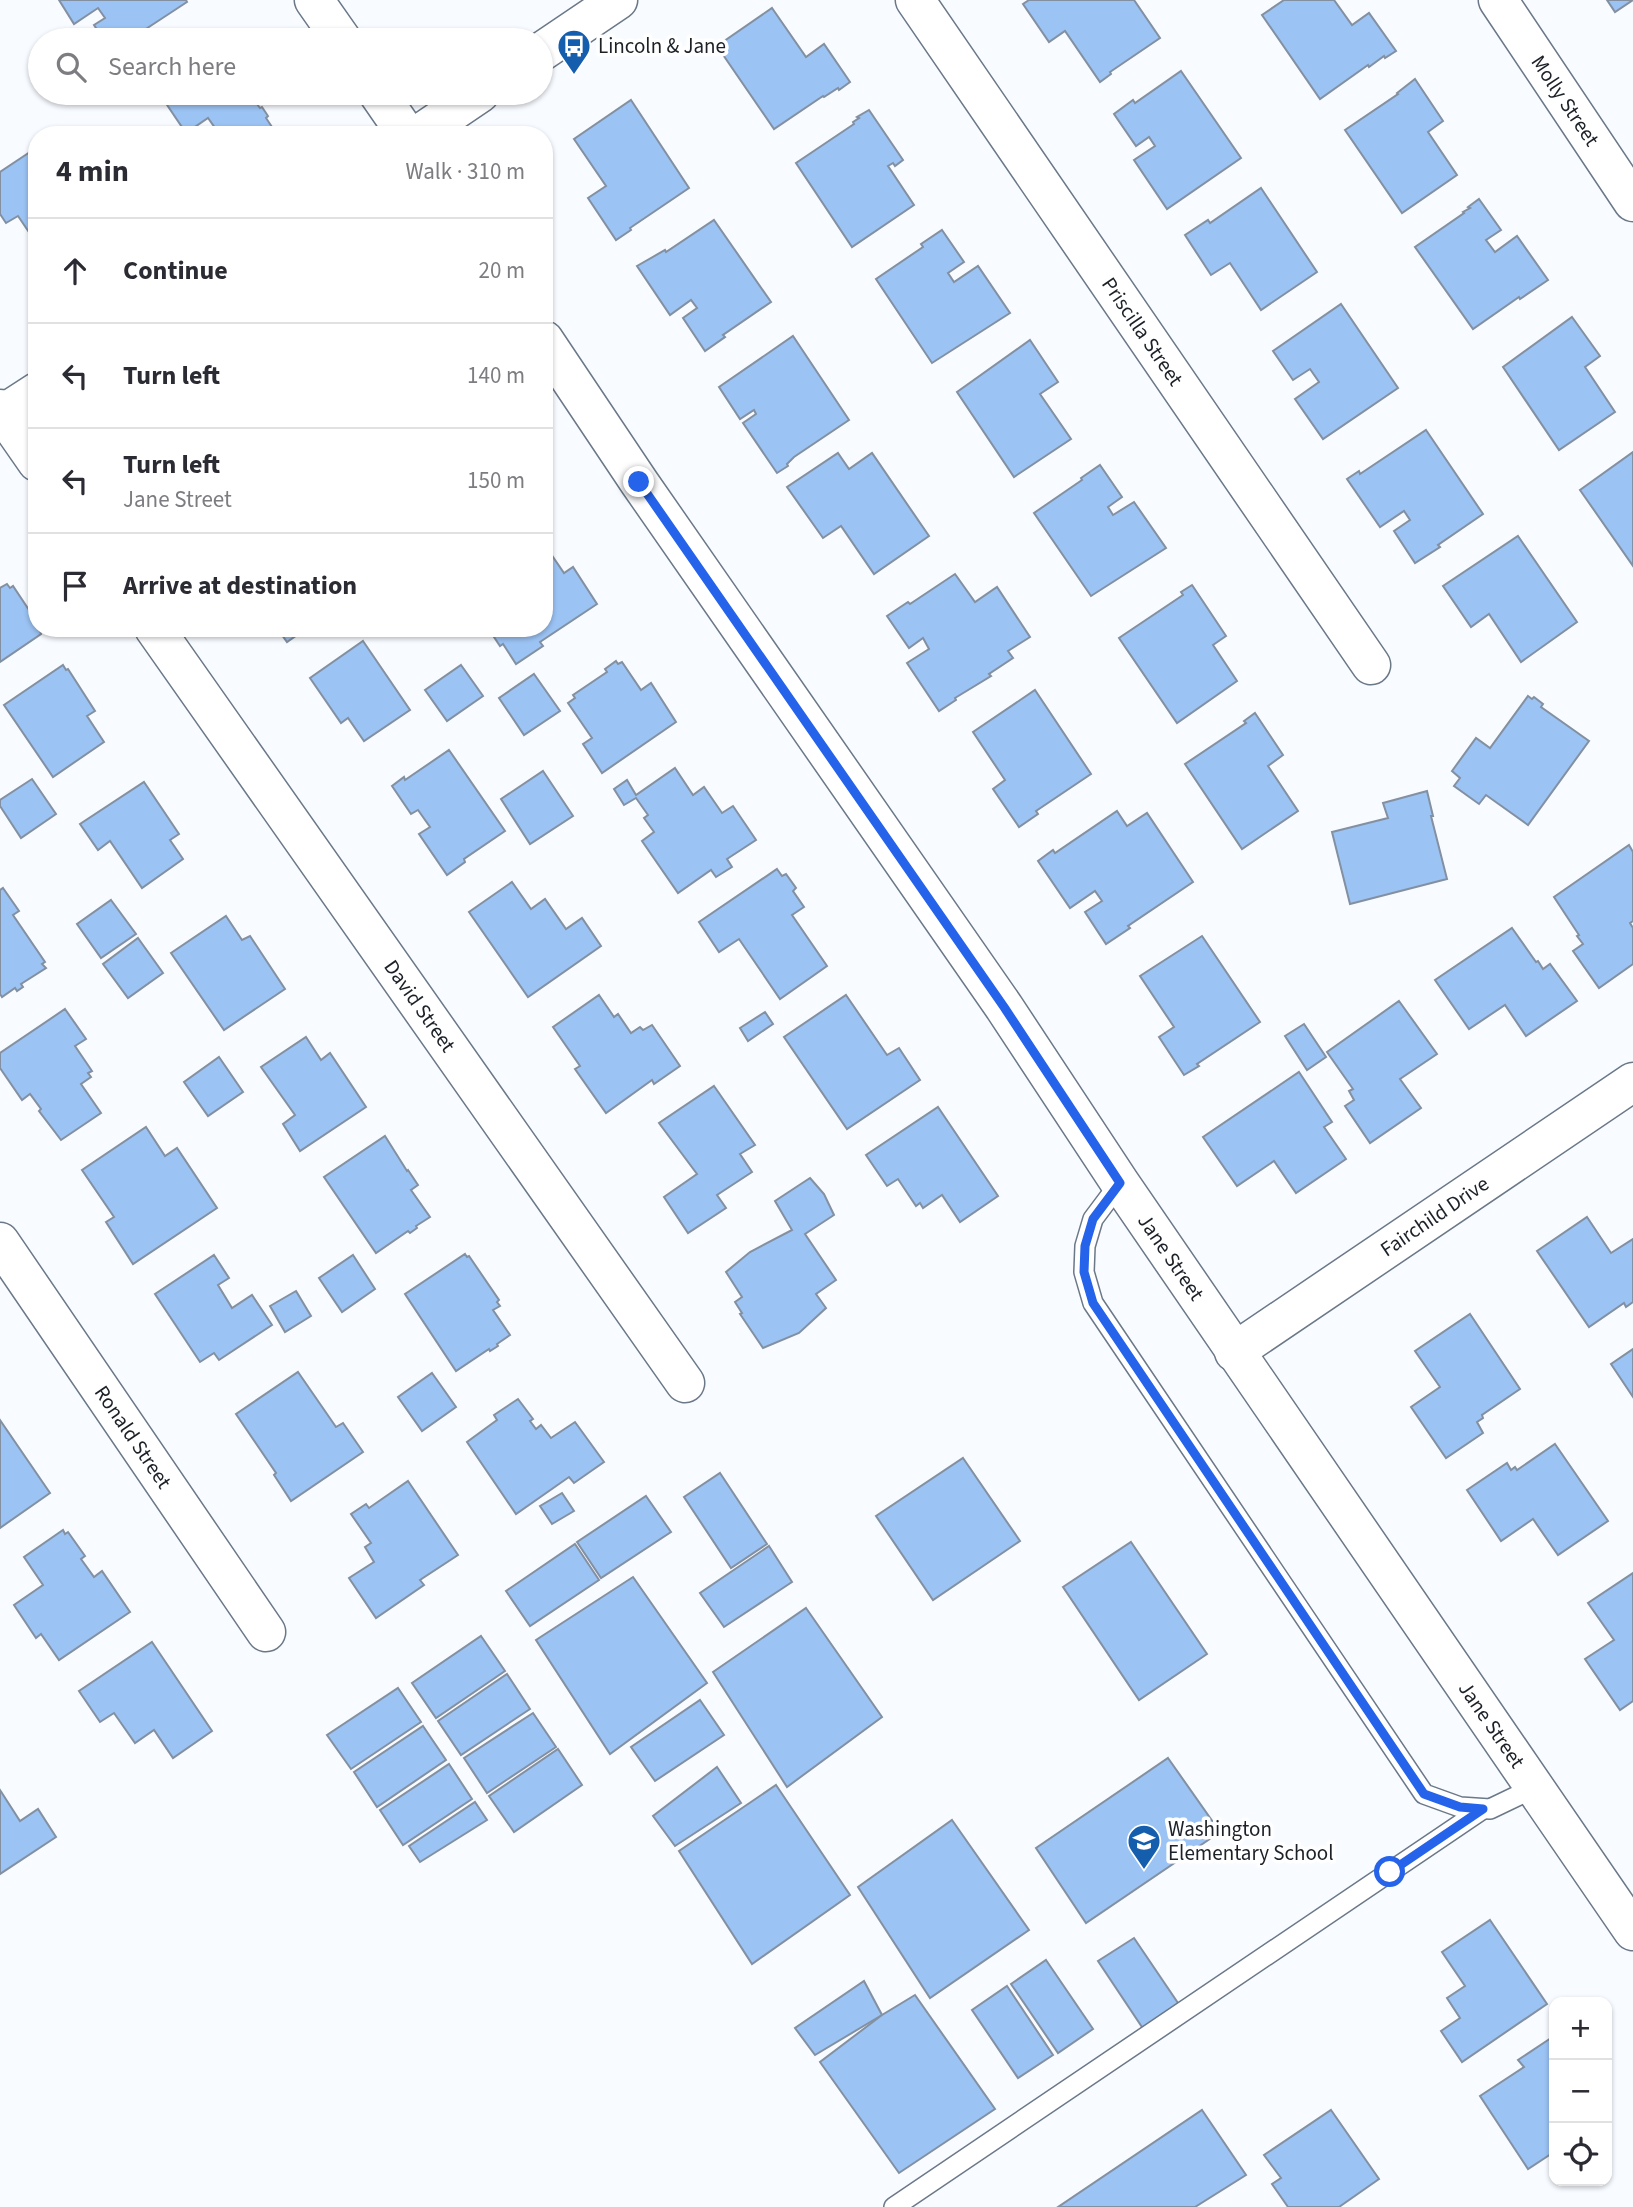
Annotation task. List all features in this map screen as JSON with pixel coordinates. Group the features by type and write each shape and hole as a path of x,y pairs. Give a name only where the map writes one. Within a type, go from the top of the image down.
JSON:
{"street":[{"path":"314,0 334,28"},
{"path":"553,44 618,0"},
{"name":"Priscilla Street","path":"915,0 1371,665"},
{"name":"Molly Street","path":"1498,0 1633,202"},
{"path":"386,105 401,126"},
{"path":"431,126 462,105"},
{"name":"Jane Street","path":"553,353 1004,1007 1234,1352 1633,1931"},
{"path":"28,397 1,413 28,450"},
{"name":"David Street","path":"160,637 685,1383"},
{"name":"Fairchild Drive","path":"1234,1352 1633,1082"},
{"name":"Ronald Street","path":"0,1242 266,1632"}],"lane":[{"path":"1120,1183 1093,1219 1085,1246 1084,1272 1093,1303 1424,1794 1460,1807 1490,1809 1536,1787"},
{"path":"894,2207 1483,1809"}],"building":[{"path":"59,0 187,2 147,28 96,28 94,25 105,18 98,8 74,24"},
{"path":"1029,0 1134,0 1160,38 1110,72 1111,74 1100,82 1065,31 1049,42 1023,4"},
{"path":"1284,0 1334,0 1352,25 1369,13 1396,51 1369,67 1368,65 1320,99 1262,15"},
{"path":"1607,0 1633,0 1615,12"},
{"path":"772,8 806,57 824,44 850,82 823,96 774,129 717,46"},
{"path":"1181,71 1241,158 1167,209 1134,160 1155,146 1149,137 1136,146 1114,114"},
{"path":"1415,79 1443,121 1428,132 1457,175 1402,213 1345,130 1398,94"},
{"path":"631,100 689,188 616,240 588,198 606,186 574,139"},
{"path":"167,105 258,105 268,116 266,118 271,126 214,126 208,118 196,126 181,126"},
{"path":"869,110 903,160 895,166 893,163 888,166 914,205 852,247 796,163 854,124 859,118 857,117"},
{"path":"28,153 28,231 18,216 6,223 0,214 0,172"},
{"path":"1261,188 1317,272 1261,310 1230,263 1211,275 1185,235 1208,220 1210,223"},
{"path":"1479,199 1501,230 1486,240 1495,252 1517,236 1548,280 1473,329 1415,247 1464,213"},
{"path":"714,220 771,302 723,335 725,337 705,351 683,318 697,308 691,300 670,315 637,266 665,250 666,252"},
{"path":"942,230 964,262 948,273 954,282 978,266 1010,313 932,363 876,279 923,247 921,244"},
{"path":"1341,304 1398,388 1323,439 1295,399 1319,382 1310,369 1293,380 1273,351"},
{"path":"1572,317 1600,356 1585,367 1615,412 1559,450 1503,367"},
{"path":"793,336 849,420 794,457 788,466 777,473 743,423 756,414 754,410 740,419 719,387"},
{"path":"1030,340 1058,382 1040,394 1071,439 1014,477 957,392"},
{"path":"1426,430 1483,514 1415,563 1394,531 1410,520 1404,511 1380,527 1347,479 1359,471 1360,474"},
{"path":"1633,452 1633,566 1580,490"},
{"path":"838,453 849,469 872,453 929,536 874,574 841,526 823,538 787,487"},
{"path":"1100,465 1122,497 1108,507 1113,515 1134,502 1166,548 1091,596 1034,513"},
{"path":"1518,536 1577,622 1521,662 1489,614 1471,627 1443,586"},
{"path":"553,557 564,573 573,567 597,604 553,633"},
{"path":"955,574 975,602 997,587 1030,637 1008,651 1013,658 989,674 991,676 939,711 907,663 929,649 923,638 909,648 887,616"},
{"path":"7,584 10,588 13,586 28,608 28,637 37,637 0,662 0,588"},
{"path":"1192,585 1226,636 1213,645 1237,681 1177,723 1119,638 1183,595 1181,592"},
{"path":"494,637 548,637 540,642 543,646 516,664 503,644 500,646"},
{"path":"363,641 410,710 364,741 348,718 341,723 310,678"},
{"path":"616,661 618,664 622,662 641,690 651,683 676,722 602,773 583,744 592,738 568,703 575,698 573,695 607,672 605,669"},
{"path":"63,665 95,711 87,716 104,742 53,777 4,705"},
{"path":"461,665 483,696 447,721 425,690"},
{"path":"534,674 560,711 524,735 499,698"},
{"path":"1035,690 1091,774 1036,811 1038,814 1019,827 993,789 1005,780 973,732"},
{"path":"1528,696 1532,699 1534,697 1543,704 1541,707 1589,741 1528,825 1486,795 1479,804 1454,786 1460,778 1452,771 1476,738 1490,748"},
{"path":"1255,713 1283,755 1268,766 1298,811 1242,849 1185,764 1246,723 1244,721"},
{"path":"449,750 505,831 464,859 465,862 447,875 419,834 430,827 418,810 411,814 392,786"},
{"path":"675,768 693,795 704,787 722,813 733,806 756,840 727,859 732,867 716,877 711,870 678,893 642,841 654,832 644,818 648,815 636,798 624,805 614,789 627,780 636,795"},
{"path":"543,771 573,816 530,844 501,799"},
{"path":"32,779 56,814 21,838 0,806 0,800"},
{"path":"144,782 179,834 170,840 183,859 142,888 110,841 98,850 80,824"},
{"path":"1427,791 1447,879 1350,904 1332,832 1388,818 1383,803"},
{"path":"1117,811 1127,826 1147,813 1193,882 1106,944 1085,912 1102,901 1095,891 1070,908 1038,861 1053,850 1055,853"},
{"path":"1629,845 1633,852 1633,921 1630,923 1633,928 1633,964 1599,988 1573,951 1583,944 1554,897"},
{"path":"777,869 782,876 786,874 796,888 793,891 804,907 792,915 827,966 780,999 739,939 719,952 699,922"},
{"path":"512,882 531,909 545,899 566,929 582,918 601,946 528,997 469,912"},
{"path":"3,888 19,911 13,915 45,962 42,964 46,968 21,984 23,987 17,991 15,988 2,997 0,890"},
{"path":"111,900 136,934 101,958 77,924"},
{"path":"226,916 242,940 250,936 285,989 224,1030 171,953"},
{"path":"1512,928 1536,962 1538,961 1543,969 1550,964 1577,1001 1526,1036 1505,1005 1469,1029 1435,980"},
{"path":"1202,936 1260,1022 1184,1075 1159,1037 1174,1027 1140,976"},
{"path":"138,938 163,973 128,998 103,964"},
{"path":"599,995 614,1017 618,1014 631,1033 640,1027 643,1030 652,1025 680,1066 654,1084 652,1080 606,1113 575,1069 580,1066 553,1027"},
{"path":"846,995 887,1055 899,1048 920,1080 847,1129 784,1037"},
{"path":"1399,1001 1437,1054 1400,1079 1421,1108 1370,1143 1345,1106 1354,1100 1349,1091 1353,1089 1327,1052"},
{"path":"65,1009 86,1039 75,1046 92,1071 88,1073 91,1077 81,1084 101,1113 61,1140 30,1094 22,1100 0,1068 0,1053"},
{"path":"765,1012 773,1024 748,1041 740,1028"},
{"path":"1304,1024 1326,1057 1307,1070 1285,1036"},
{"path":"306,1037 321,1060 330,1053 366,1107 300,1151 283,1124 295,1115 261,1067"},
{"path":"219,1057 243,1092 208,1116 184,1082"},
{"path":"1299,1072 1332,1122 1324,1127 1346,1159 1296,1193 1274,1161 1237,1186 1203,1137"},
{"path":"714,1086 755,1145 740,1154 752,1172 717,1195 726,1208 688,1233 664,1197 697,1174 659,1123"},
{"path":"938,1107 998,1196 960,1222 942,1195 923,1208 920,1203 916,1206 898,1179 887,1186 866,1155"},
{"path":"146,1127 165,1156 177,1148 217,1208 133,1264 106,1222 114,1217 82,1170"},
{"path":"385,1136 418,1185 411,1190 430,1217 410,1233 408,1231 376,1253 324,1177"},
{"path":"810,1178 824,1194 834,1215 805,1234 836,1280 816,1294 826,1308 799,1333 763,1348 740,1314 742,1313 735,1302 742,1297 726,1272 750,1252 792,1230 775,1201"},
{"path":"1587,1217 1611,1253 1633,1239 1633,1302 1626,1307 1624,1303 1589,1327 1537,1251"},
{"path":"465,1254 499,1300 497,1302 500,1306 493,1310 510,1335 497,1344 498,1346 456,1371 405,1294"},
{"path":"214,1255 229,1278 218,1285 232,1308 252,1295 272,1325 219,1360 214,1353 200,1362 155,1294"},
{"path":"353,1255 375,1289 342,1312 319,1278"},
{"path":"296,1291 311,1316 285,1332 270,1306"},
{"path":"1470,1314 1520,1389 1482,1415 1483,1418 1477,1422 1483,1433 1446,1458 1411,1407 1440,1387 1415,1351"},
{"path":"1633,1349 1633,1397 1611,1364"},
{"path":"298,1372 336,1427 343,1423 363,1452 291,1501 274,1475 276,1473 236,1414"},
{"path":"432,1373 456,1407 422,1431 398,1397"},
{"path":"518,1399 533,1419 530,1421 536,1429 541,1425 551,1438 575,1422 604,1462 574,1483 569,1477 516,1514 467,1442 497,1420 494,1415"},
{"path":"0,1420 50,1493 0,1528"},
{"path":"1555,1444 1608,1521 1558,1555 1533,1519 1501,1541 1467,1490 1507,1463 1511,1470 1515,1467 1517,1470"},
{"path":"963,1458 1020,1541 933,1600 876,1516"},
{"path":"720,1473 767,1544 731,1568 684,1497"},
{"path":"408,1481 458,1555 420,1580 424,1585 376,1618 349,1578 374,1562 365,1547 371,1543 351,1514 366,1504 369,1508"},
{"path":"562,1493 574,1511 552,1524 540,1506"},
{"path":"646,1496 671,1532 601,1578 577,1542"},
{"path":"63,1530 65,1534 68,1532 85,1556 81,1559 94,1577 102,1571 130,1612 59,1660 41,1634 36,1638 14,1605 43,1585 24,1557"},
{"path":"1131,1542 1207,1654 1139,1700 1063,1587"},
{"path":"575,1544 599,1580 530,1626 506,1591"},
{"path":"769,1546 792,1582 724,1627 700,1593"},
{"path":"1633,1573 1633,1701 1620,1710 1585,1659 1614,1640 1588,1603"},
{"path":"633,1577 707,1683 610,1754 536,1640"},
{"path":"806,1608 882,1717 787,1787 713,1672"},
{"path":"481,1636 505,1671 436,1718 412,1683"},
{"path":"152,1642 212,1731 173,1758 154,1730 135,1743 114,1713 100,1722 79,1691"},
{"path":"507,1674 530,1709 461,1755 438,1721"},
{"path":"398,1688 421,1722 351,1769 327,1735"},
{"path":"700,1700 724,1735 655,1781 631,1747"},
{"path":"533,1713 556,1747 487,1793 464,1758"},
{"path":"423,1726 446,1760 377,1807 354,1772"},
{"path":"558,1749 582,1785 514,1832 489,1796"},
{"path":"1168,1758 1220,1832 1086,1923 1036,1848"},
{"path":"449,1764 472,1799 403,1845 380,1810"},
{"path":"717,1767 741,1803 675,1846 653,1816"},
{"path":"776,1785 850,1895 752,1964 679,1851"},
{"path":"0,1790 20,1821 38,1809 56,1837 0,1874"},
{"path":"475,1802 487,1820 420,1862 409,1846"},
{"path":"952,1820 1029,1930 930,1998 858,1887"},
{"path":"1490,1920 1547,2004 1462,2062 1441,2031 1460,2018 1447,1998 1465,1986 1442,1952"},
{"path":"1134,1938 1180,2006 1144,2030 1098,1961"},
{"path":"1046,1960 1093,2029 1058,2053 1011,1984"},
{"path":"864,1981 882,2015 815,2055 795,2028"},
{"path":"1007,1986 1053,2055 1018,2078 972,2010"},
{"path":"915,1995 995,2109 899,2173 820,2062 882,2015"},
{"path":"1549,2039 1549,2155 1528,2169 1480,2096 1524,2067 1518,2060"},
{"path":"1202,2110 1246,2175 1195,2207 1058,2207"},
{"path":"1331,2110 1379,2179 1339,2207 1288,2207 1272,2184 1281,2178 1264,2155"}],"place":[{"name":"Lincoln & Jane","path":"574,76"},
{"name":"Washington Elementary School","path":"1144,1871"}],"route":[{"path":"639,482 1004,1007 1120,1183 1093,1219 1085,1246 1084,1272 1093,1303 1424,1794 1460,1807 1483,1809 1390,1872"}]}
